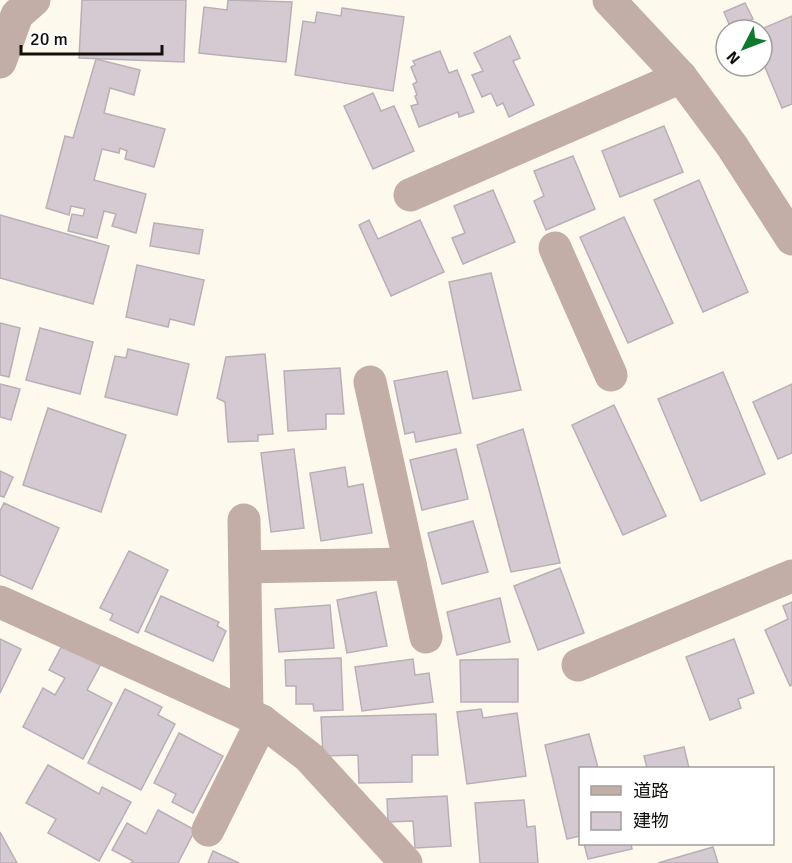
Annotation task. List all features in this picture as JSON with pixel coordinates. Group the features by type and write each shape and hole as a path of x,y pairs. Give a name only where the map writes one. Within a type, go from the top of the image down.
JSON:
{"street":[{"path":"609,0 681,77 732,146 792,239"},
{"path":"0,62 22,5"},
{"path":"410,195 681,77"},
{"path":"555,248 610,375"},
{"path":"370,382 426,638"},
{"path":"208,830 254,717 244,520"},
{"path":"245,567 410,564"},
{"path":"578,665 792,576"},
{"path":"0,602 254,717 309,757 405,863"}],"building":[{"path":"82,0 186,0 184,62 79,58"},
{"path":"228,0 292,2 286,62 199,53 204,7 227,10"},
{"path":"745,3 752,18 726,18 724,12"},
{"path":"342,8 404,17 393,91 295,75 303,21 315,23 317,12 341,16"},
{"path":"792,16 792,104 782,108 770,78 774,78 774,24"},
{"path":"510,36 520,58 513,61 534,105 509,117 503,103 497,106 491,93 482,97 472,75 483,71 474,53"},
{"path":"440,51 449,73 457,70 474,112 459,117 458,112 419,127 411,106 418,104 413,84 417,82 411,67 415,65 413,61"},
{"path":"96,59 140,70 134,95 110,88 104,113 165,129 154,167 125,159 127,151 120,148 119,153 102,149 94,180 146,194 136,233 112,226 116,214 104,211 97,238 68,231 72,214 83,216 85,209 71,206 69,215 46,208 65,136 73,138"},
{"path":"373,93 381,111 394,106 414,151 373,169 344,106"},
{"path":"664,126 683,172 620,197 602,151"},
{"path":"573,156 595,209 546,230 534,201 544,196 534,171"},
{"path":"699,180 748,292 703,312 654,200"},
{"path":"493,190 515,242 463,264 452,238 465,233 454,206"},
{"path":"0,215 109,246 93,304 0,278"},
{"path":"624,217 673,323 628,343 580,237"},
{"path":"369,220 378,239 420,220 444,272 391,296 359,225"},
{"path":"154,223 203,230 199,254 150,246"},
{"path":"137,265 204,280 194,325 170,319 168,327 126,317"},
{"path":"491,273 521,390 473,399 449,282"},
{"path":"0,323 20,328 9,377 0,375"},
{"path":"40,328 93,342 80,394 26,380"},
{"path":"128,349 189,364 177,415 105,397 115,356 126,358"},
{"path":"265,354 273,434 258,435 258,441 228,442 225,402 217,398 226,357"},
{"path":"340,368 344,414 326,414 326,429 288,431 284,371"},
{"path":"447,371 461,433 416,442 414,432 405,434 394,381"},
{"path":"723,372 765,474 701,501 658,399"},
{"path":"0,384 20,389 11,420 0,417"},
{"path":"792,384 792,453 778,459 753,402"},
{"path":"614,405 666,516 623,535 572,425"},
{"path":"48,408 126,435 101,512 23,485"},
{"path":"523,429 560,563 511,572 477,445"},
{"path":"294,449 304,528 271,532 261,453"},
{"path":"456,449 468,499 422,510 410,460"},
{"path":"345,467 348,487 363,484 372,533 321,541 310,473"},
{"path":"0,471 13,477 4,497 0,496"},
{"path":"4,503 59,528 32,589 0,575 0,511"},
{"path":"473,521 488,572 442,584 428,533"},
{"path":"129,551 168,570 138,633 110,620 113,614 100,608"},
{"path":"560,568 584,633 538,650 514,586"},
{"path":"376,592 387,646 347,653 337,600"},
{"path":"161,596 219,622 217,626 226,631 213,661 145,631"},
{"path":"500,598 510,642 457,655 447,612"},
{"path":"792,602 792,685 790,686 765,630 788,619 783,606"},
{"path":"330,605 334,648 279,652 275,609"},
{"path":"0,639 21,649 0,693"},
{"path":"734,639 754,693 738,699 741,708 710,720 686,657"},
{"path":"64,642 102,662 87,690 112,703 83,759 23,727 43,688 55,695 65,678 49,670"},
{"path":"341,658 343,710 314,711 313,704 296,704 296,686 286,686 285,660"},
{"path":"413,659 415,675 429,673 433,702 362,711 355,667"},
{"path":"518,659 518,702 461,702 460,660"},
{"path":"125,689 162,707 158,715 175,724 141,790 88,763"},
{"path":"481,709 483,718 517,713 526,776 467,784 457,712"},
{"path":"436,714 438,755 412,755 412,782 359,783 358,755 323,756 321,717"},
{"path":"179,733 223,756 193,813 172,802 176,794 154,783"},
{"path":"589,734 598,767 579,767 579,836 567,839 545,745"},
{"path":"684,747 689,767 647,767 644,756"},
{"path":"48,765 99,794 102,787 131,802 99,861 48,833 56,819 26,803"},
{"path":"447,796 451,846 415,848 413,821 388,822 387,799"},
{"path":"524,800 527,827 535,826 538,863 480,863 475,803"},
{"path":"158,810 195,830 178,863 131,863 133,861 112,850 127,823 146,834"},
{"path":"0,832 17,863 0,863"},
{"path":"584,845 631,845 632,849 588,859"},
{"path":"713,847 718,863 658,863"},
{"path":"213,851 239,863 208,863"}]}
